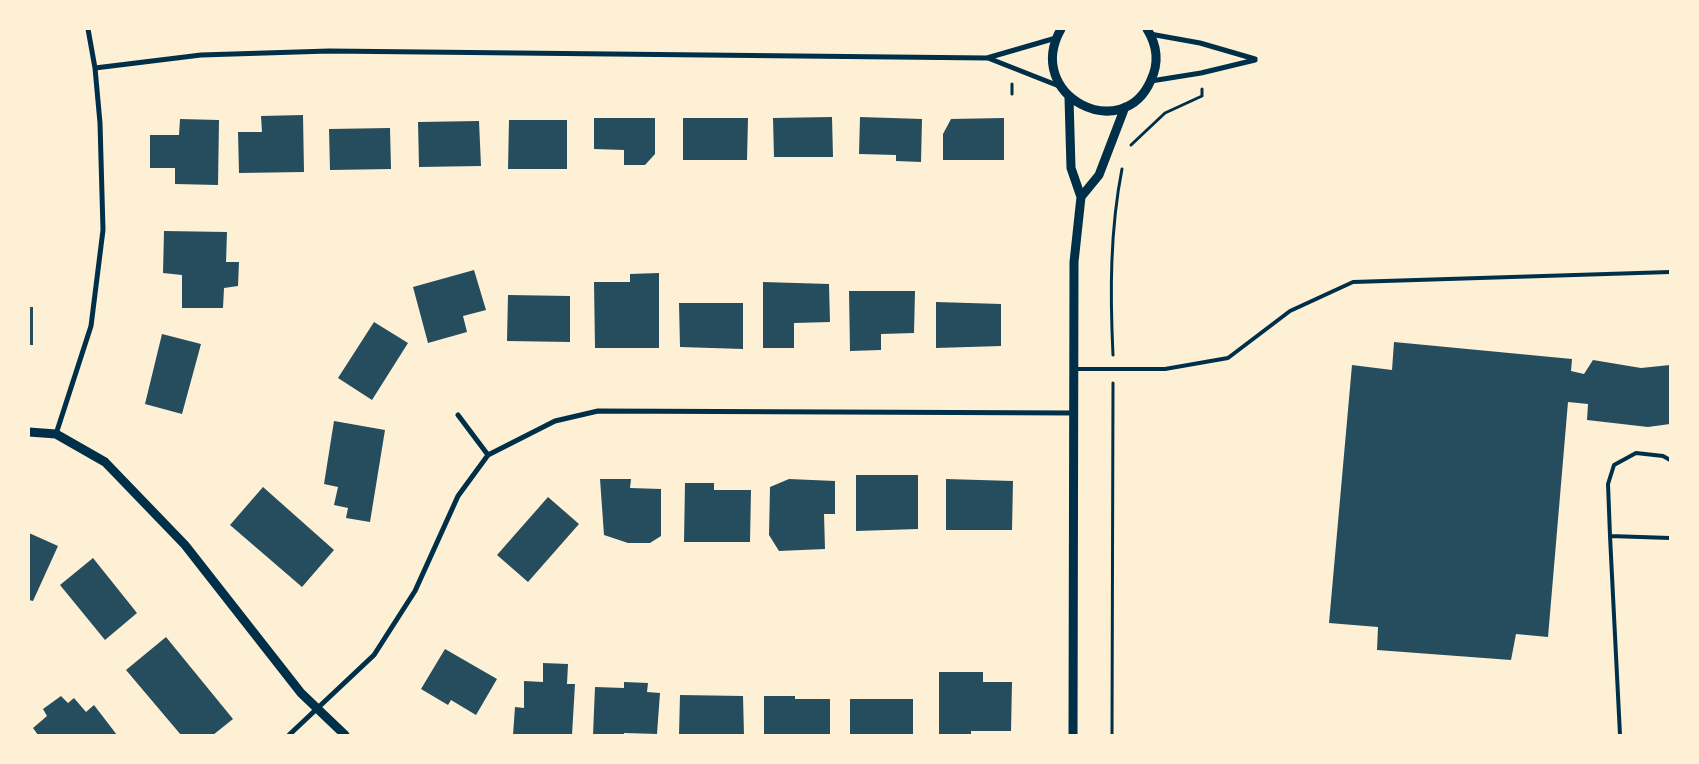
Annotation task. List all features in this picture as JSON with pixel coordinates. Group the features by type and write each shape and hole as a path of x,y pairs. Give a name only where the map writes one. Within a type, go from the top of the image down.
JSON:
{"street":[{"path":"56,434 91,326 103,230 100,123 95,68 88,29"},
{"path":"1061,29 1056,38 1052,57 1054,72 1060,86 1069,98 1081,106 1095,110 1111,111 1125,107 1149,87 1155,72 1157,57 1149,32"},
{"path":"1149,32 1200,43 1255,60 1201,74 1151,81"},
{"path":"95,68 200,56 329,51 988,58 1056,38"},
{"path":"988,58 1060,86"},
{"path":"1069,98 1071,168 1081,197 1074,262 1073,735"},
{"path":"1081,197 1099,175 1125,107"},
{"path":"289,735 374,655 415,591 458,496 488,454 555,422 598,411 1074,413"},
{"path":"458,416 488,454"},
{"path":"29,432 56,434 105,462 178,538 301,693 346,735"}],"lane":[{"path":"1074,369 1166,369 1228,358 1290,311 1353,282 1670,272"},
{"path":"1620,735 1608,484 1614,465 1636,453 1664,456 1670,460"},
{"path":"1610,536 1670,538"}],"path":[{"path":"1012,84 1012,94"}],"building":[{"path":"303,115 304,172 239,173 238,132 262,132 261,116"},
{"path":"832,117 833,157 774,157 773,118"},
{"path":"860,117 922,119 921,162 896,161 896,155 859,154"},
{"path":"594,118 655,118 655,154 645,165 624,165 624,150 594,149"},
{"path":"683,118 748,118 747,160 683,160"},
{"path":"1004,118 1004,160 943,160 943,134 951,119"},
{"path":"180,119 219,120 218,185 175,184 175,168 150,168 150,135 179,135"},
{"path":"509,120 567,120 567,169 508,169"},
{"path":"479,121 481,166 419,167 418,122"},
{"path":"390,128 391,169 330,170 329,129"},
{"path":"164,231 227,232 226,262 239,262 238,286 224,288 223,308 182,308 182,275 163,273"},
{"path":"474,270 486,310 463,316 467,332 428,343 413,287"},
{"path":"659,273 659,348 595,348 594,282 630,282 630,274"},
{"path":"763,282 829,284 830,322 794,323 794,348 763,348"},
{"path":"849,291 915,291 914,333 881,334 881,350 850,351"},
{"path":"508,295 570,296 570,342 507,341"},
{"path":"936,302 1001,304 1001,346 936,348"},
{"path":"679,303 743,303 743,349 680,347"},
{"path":"29,307 33,307 33,345 29,345"},
{"path":"374,322 408,343 372,400 338,378"},
{"path":"162,334 201,344 182,414 145,404"},
{"path":"1394,342 1572,359 1571,371 1584,374 1593,360 1641,368 1670,365 1670,424 1648,427 1587,420 1588,404 1568,402 1548,637 1516,634 1511,660 1377,650 1378,627 1329,623 1352,365 1392,370"},
{"path":"334,421 385,430 370,522 346,518 348,508 334,505 338,487 324,484"},
{"path":"856,475 918,475 918,529 856,531"},
{"path":"600,479 631,479 630,488 661,489 661,536 650,543 628,543 604,535"},
{"path":"789,479 835,481 835,514 824,514 825,549 779,551 769,535 770,487"},
{"path":"946,479 1013,481 1012,530 946,530"},
{"path":"685,483 714,483 714,490 751,490 750,542 684,542"},
{"path":"263,487 334,550 302,587 230,525"},
{"path":"548,497 579,524 528,582 497,555"},
{"path":"29,533 58,546 33,601 29,600"},
{"path":"93,558 137,613 105,640 60,585"},
{"path":"166,637 233,719 213,735 181,735 126,670"},
{"path":"445,649 497,679 476,715 451,700 448,705 421,689"},
{"path":"543,663 568,664 567,684 575,684 572,735 513,735 515,707 524,708 524,681 543,682"},
{"path":"939,672 983,672 983,682 1012,682 1011,731 971,731 971,735 939,735"},
{"path":"624,682 648,683 647,692 660,693 657,734 624,733 624,735 593,735 595,687 624,688"},
{"path":"680,695 743,696 744,735 679,735"},
{"path":"61,696 68,703 74,698 86,712 94,705 117,735 38,735 33,728 47,716 43,709"},
{"path":"764,696 795,696 795,699 830,699 830,735 764,735"},
{"path":"850,699 913,699 913,735 850,735"}]}
